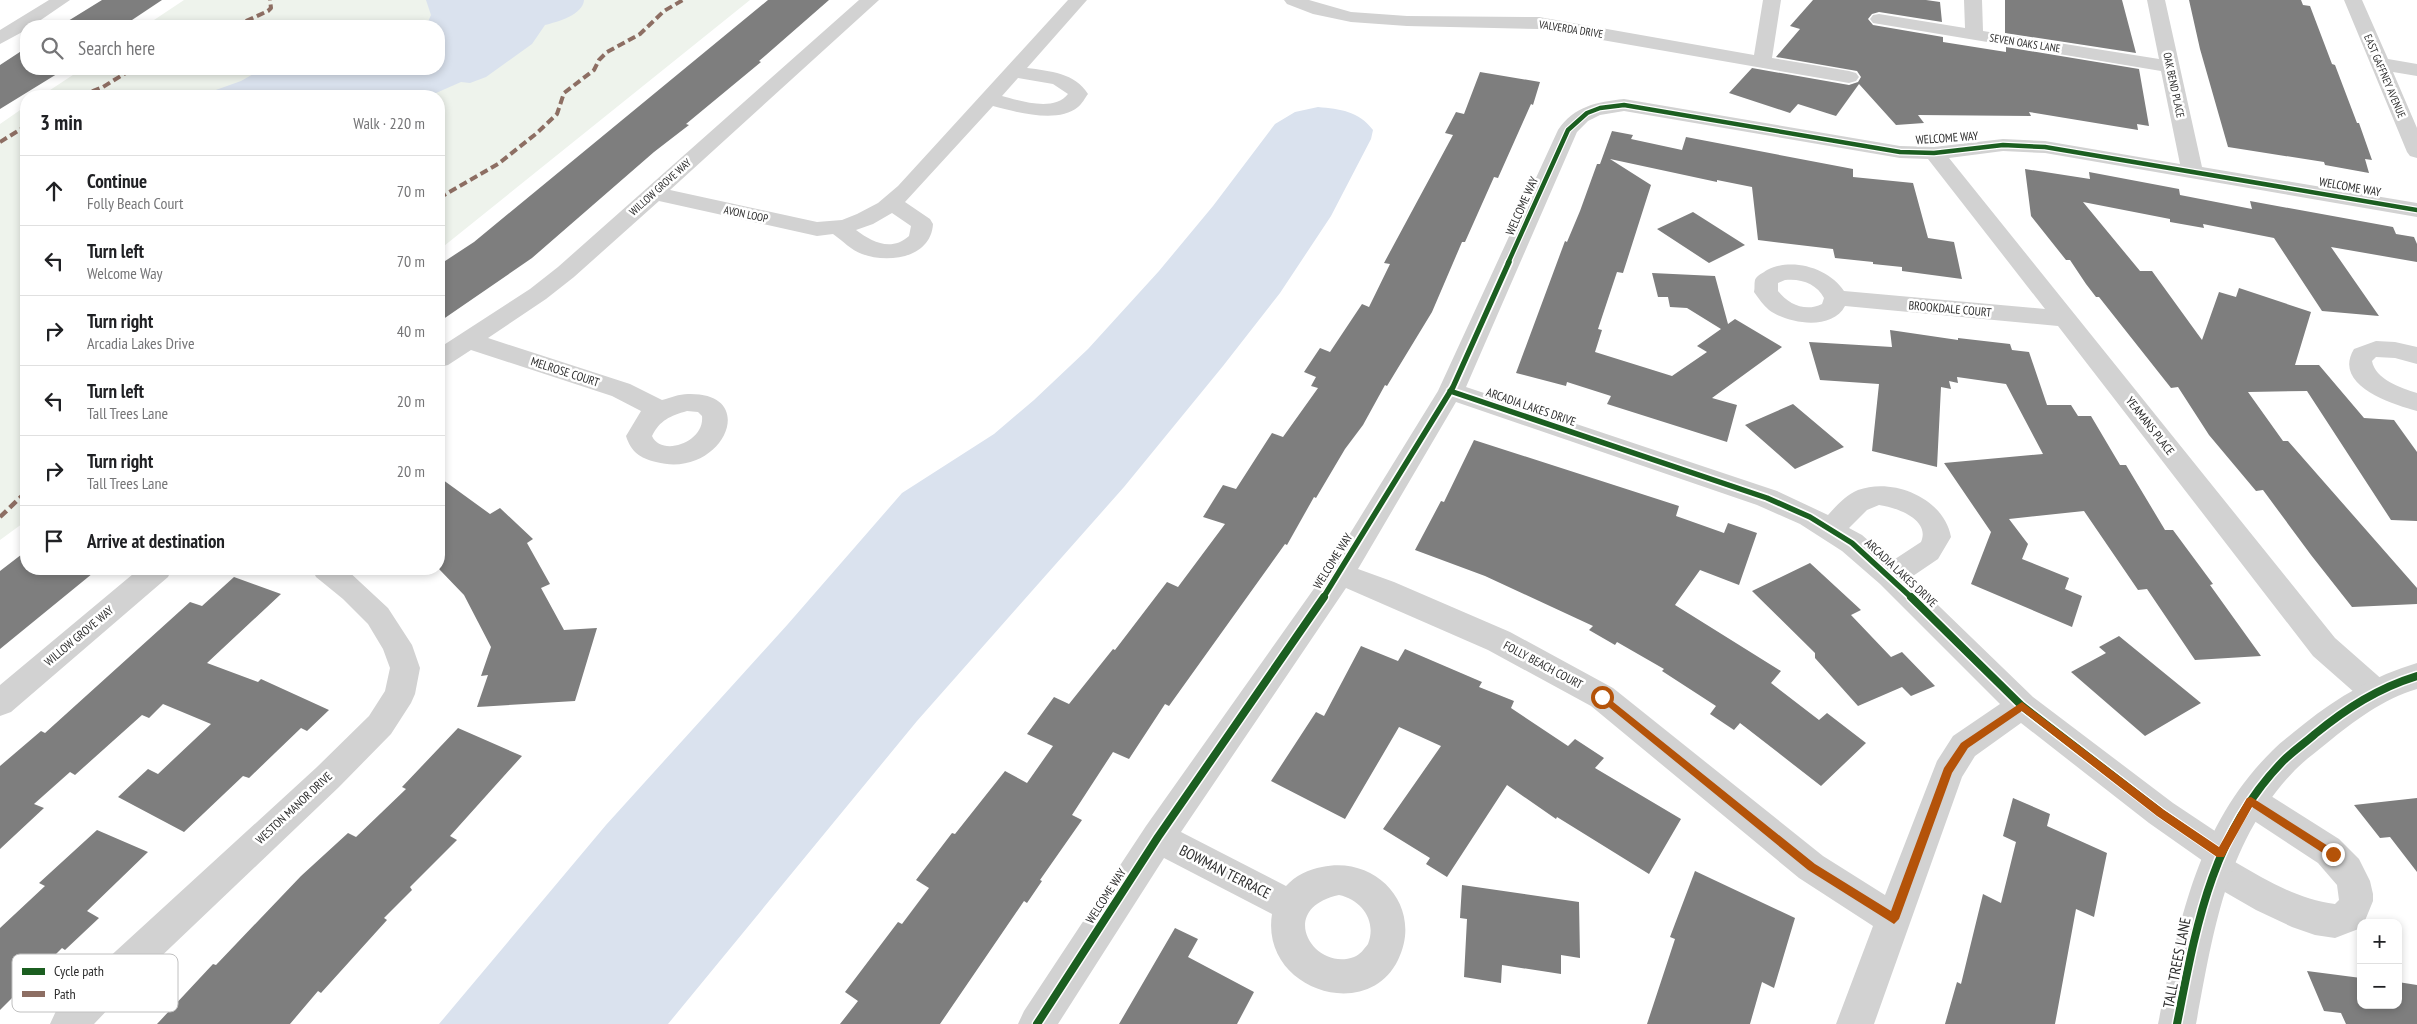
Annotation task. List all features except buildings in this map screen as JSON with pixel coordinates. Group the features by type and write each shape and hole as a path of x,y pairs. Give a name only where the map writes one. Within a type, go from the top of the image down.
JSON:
{"street":[{"path":"29,20 61,0"},
{"name":"WILLOW GROVE WAY","path":"445,355 538,294 566,272 870,0"},
{"name":"AVON LOOP","path":"654,193 817,229 840,229 861,222 892,203 906,191 1078,0"},
{"name":"VALVERDA DRIVE","path":"1293,0 1319,10 1350,17 1371,9 1407,21 1539,23 1849,77"},
{"path":"1762,62 1772,0"},
{"path":"1973,0 1974,34"},
{"name":"OAK BEND PLACE","path":"2156,0 2192,171"},
{"name":"EAST GAFFNEY AVENUE","path":"2353,0 2417,152"},
{"name":"SEVEN OAKS LANE","path":"1879,19 2170,67"},
{"path":"0,38 20,26"},
{"path":"2380,64 2417,70"},
{"path":"989,99 1049,110 1068,106 1076,100 1078,94 1076,88 1067,82 1014,72"},
{"name":"WELCOME WAY","path":"1037,1024 1158,837 1340,574 1450,392 1568,130 1578,116 1601,108 1624,105 1870,148 1934,153 2003,145 2045,147 2417,210"},
{"name":"YEAMANS PLACE","path":"1934,153 2324,647 2374,691"},
{"path":"840,229 871,250 888,252 910,246 919,239 923,232 922,224 892,203"},
{"name":"BROOKDALE COURT","path":"1836,298 2066,319"},
{"name":"MELROSE COURT","path":"467,340 621,390 659,410"},
{"path":"2417,356 2382,349 2370,350 2363,355 2360,361 2362,369 2378,386 2392,394 2417,402"},
{"name":"ARCADIA LAKES DRIVE","path":"1450,392 1767,498 1810,517 1852,543 1890,576 2022,706 2160,813 2218,862"},
{"name":"ARCADIA LAKES DRIVE","path":"1830,530 1856,504 1868,497 1890,496 1900,498 1924,512 1934,524 1937,536 1933,547 1890,576"},
{"name":"FOLLY BEACH COURT","path":"1340,574 1384,590 1499,641 1602,697 1811,867 1894,919"},
{"name":"WILLOW GROVE WAY","path":"0,702 151,575"},
{"name":"WESTON MANOR DRIVE","path":"137,954 361,744 380,725 400,694 405,668 398,645 378,616 333,575"},
{"name":"TALL TREES LANE","path":"2177,1024 2201,907 2218,862 2251,801 2281,763 2337,716 2374,691 2394,682 2417,676"},
{"path":"1856,1024 1948,771 1964,746 2022,706"},
{"path":"2218,862 2300,915 2331,921 2352,913 2355,907 2357,891 2349,873 2333,854 2251,801"},
{"name":"BOWMAN TERRACE","path":"1158,837 1216,869 1291,906"},
{"name":"WESTON MANOR DRIVE","path":"69,1024 81,1012"}],"shaded area":[{"path":"184,0 750,0 445,245 445,90 50,90 73,75 445,75 445,20 154,20"},
{"path":"426,0 584,0 583,5 574,14 545,25 532,44 486,77 470,83 461,82 443,90 216,90 252,75 445,75 445,20 429,20 431,15"},
{"path":"1318,107 1348,112 1362,119 1373,130 1371,139 1331,216 1280,293 1124,487 917,721 668,1024 439,1024 606,825 788,624 902,493 994,434 1034,400 1088,349 1159,271 1213,206 1275,124 1295,112"},
{"path":"20,110 20,525 0,540 0,124"}],"marked path":[{"path":"248,20 268,11 271,8 270,0"},
{"path":"445,195 498,164 537,133 557,114 564,93 594,70 599,60 607,52 640,34 660,17 664,11 683,0"},
{"path":"96,90 122,75"},
{"path":"0,142 20,130"},
{"path":"0,517 20,498"}],"cycle path":[{"path":"1037,1024 1158,837 1340,574 1453,387 1568,130 1580,117 1600,108 1624,105 1900,152 1934,153 2003,145 2045,147 2417,210"},
{"path":"1450,391 1767,498 1810,517 1852,543 1890,576 2022,706 2161,813 2221,854"},
{"path":"2177,1024 2194,937 2206,890 2232,831 2255,794 2285,759 2342,713 2377,691 2417,676"}],"route":[{"path":"1602,697 1811,867 1894,919 1948,771 1964,746 2022,706 2160,813 2221,854 2251,801 2333,854"}]}
